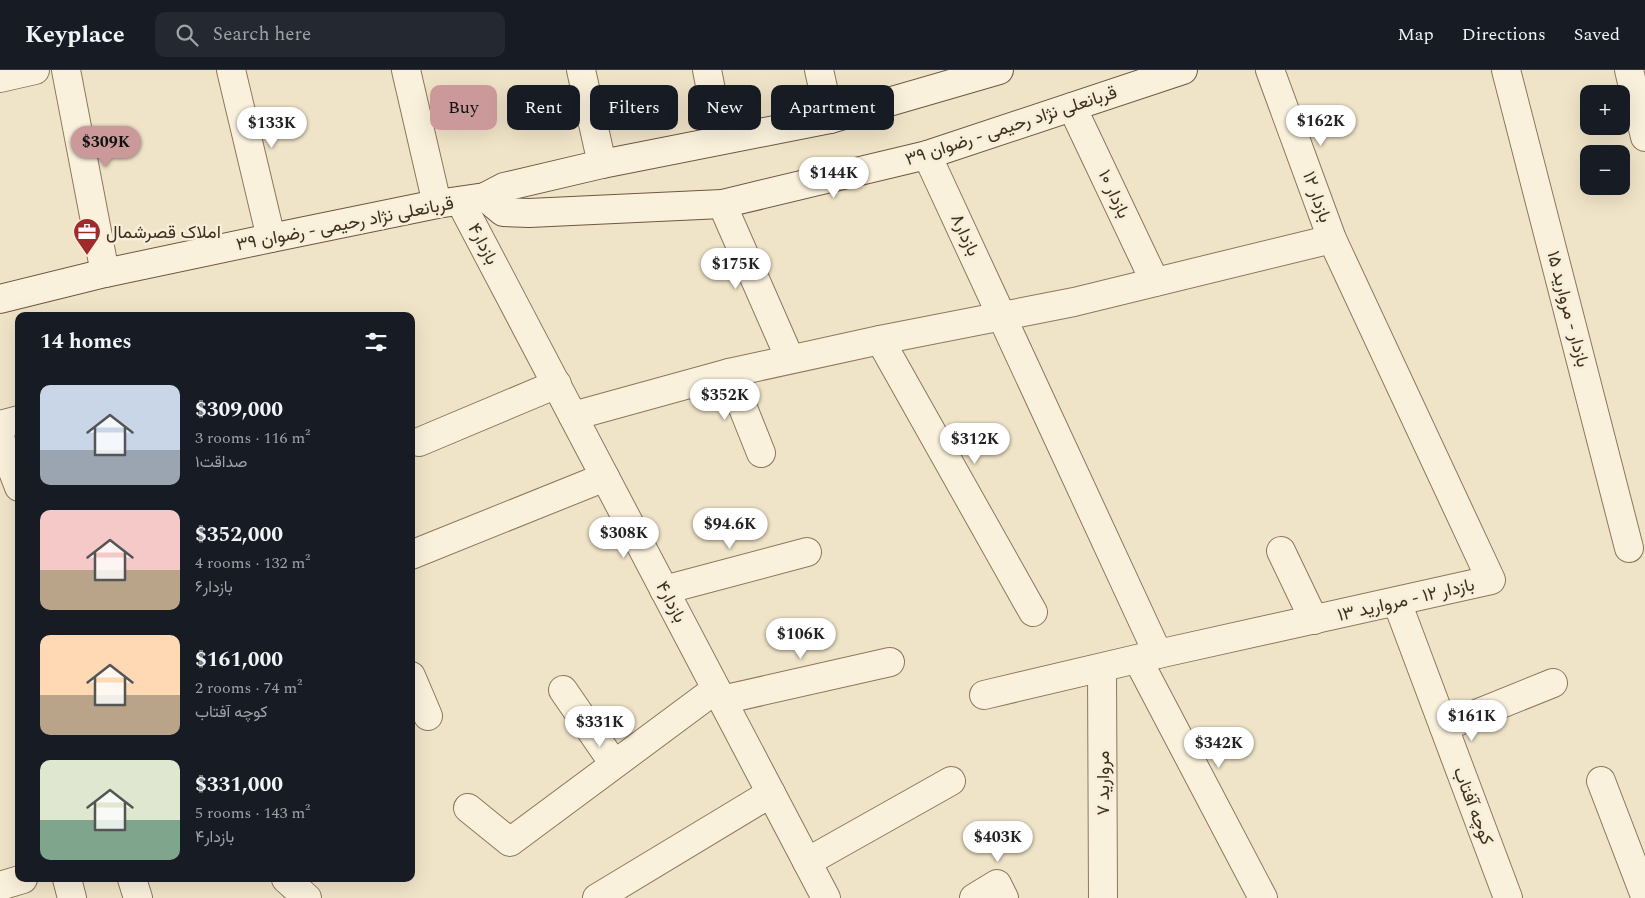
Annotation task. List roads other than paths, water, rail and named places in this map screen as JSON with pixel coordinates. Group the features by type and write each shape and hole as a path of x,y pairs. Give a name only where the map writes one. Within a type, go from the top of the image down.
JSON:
{"street":[{"path":"0,78 35,70"},
{"path":"66,70 105,274"},
{"path":"231,70 271,238"},
{"name":"بازدار۴","path":"406,70 461,201 826,898"},
{"path":"581,70 602,164"},
{"path":"707,70 722,140"},
{"path":"819,70 822,85"},
{"name":"قربانعلی نژاد رحیمی - رضوان ۳۹","path":"894,100 998,70"},
{"name":"قربانعلی نژاد رحیمی - رضوان ۳۹","path":"461,201 503,212 722,204 927,154 1183,70"},
{"name":"بازدار ۱۲","path":"1270,70 1332,239"},
{"name":"بازدار - مروارید ۱۵","path":"1506,70 1629,548"},
{"path":"1629,70 1645,137"},
{"name":"بازدار ۱۰","path":"1072,107 1155,282"},
{"name":"قربانعلی نژاد رحیمی - رضوان ۳۹","path":"0,299 271,238 461,201 504,187 602,164 773,130"},
{"name":"بازدار۸","path":"927,154 1003,316 1148,657 1263,898"},
{"path":"722,204 790,359"},
{"path":"574,416 729,373 880,340 1074,302 1332,239"},
{"name":"بازدار ۱۲ - مروارید ۱۳","path":"984,695 1491,580 1332,239"},
{"path":"880,340 1033,612"},
{"path":"729,373 761,453"},
{"path":"418,442 557,384"},
{"path":"0,425 15,421"},
{"path":"0,438 15,477"},
{"path":"415,553 605,477"},
{"path":"1281,551 1314,620"},
{"path":"664,590 807,552"},
{"name":"کوچه آفتاب","path":"1397,602 1508,898"},
{"path":"468,808 510,842 614,764 719,694 890,662"},
{"name":"مروارید ۷","path":"1102,668 1103,898"},
{"path":"1444,727 1553,683"},
{"path":"415,685 428,716"},
{"path":"563,690 614,764"},
{"path":"807,862 951,780"},
{"path":"1601,781 1645,896"},
{"path":"597,898 771,793"},
{"path":"0,886 15,882"},
{"path":"69,882 72,898"},
{"path":"133,882 138,898"},
{"path":"289,882 307,898"},
{"path":"974,898 997,884 1004,898"}],"place":[{"name":"املاک قصرشمال","path":"87,256"}]}
